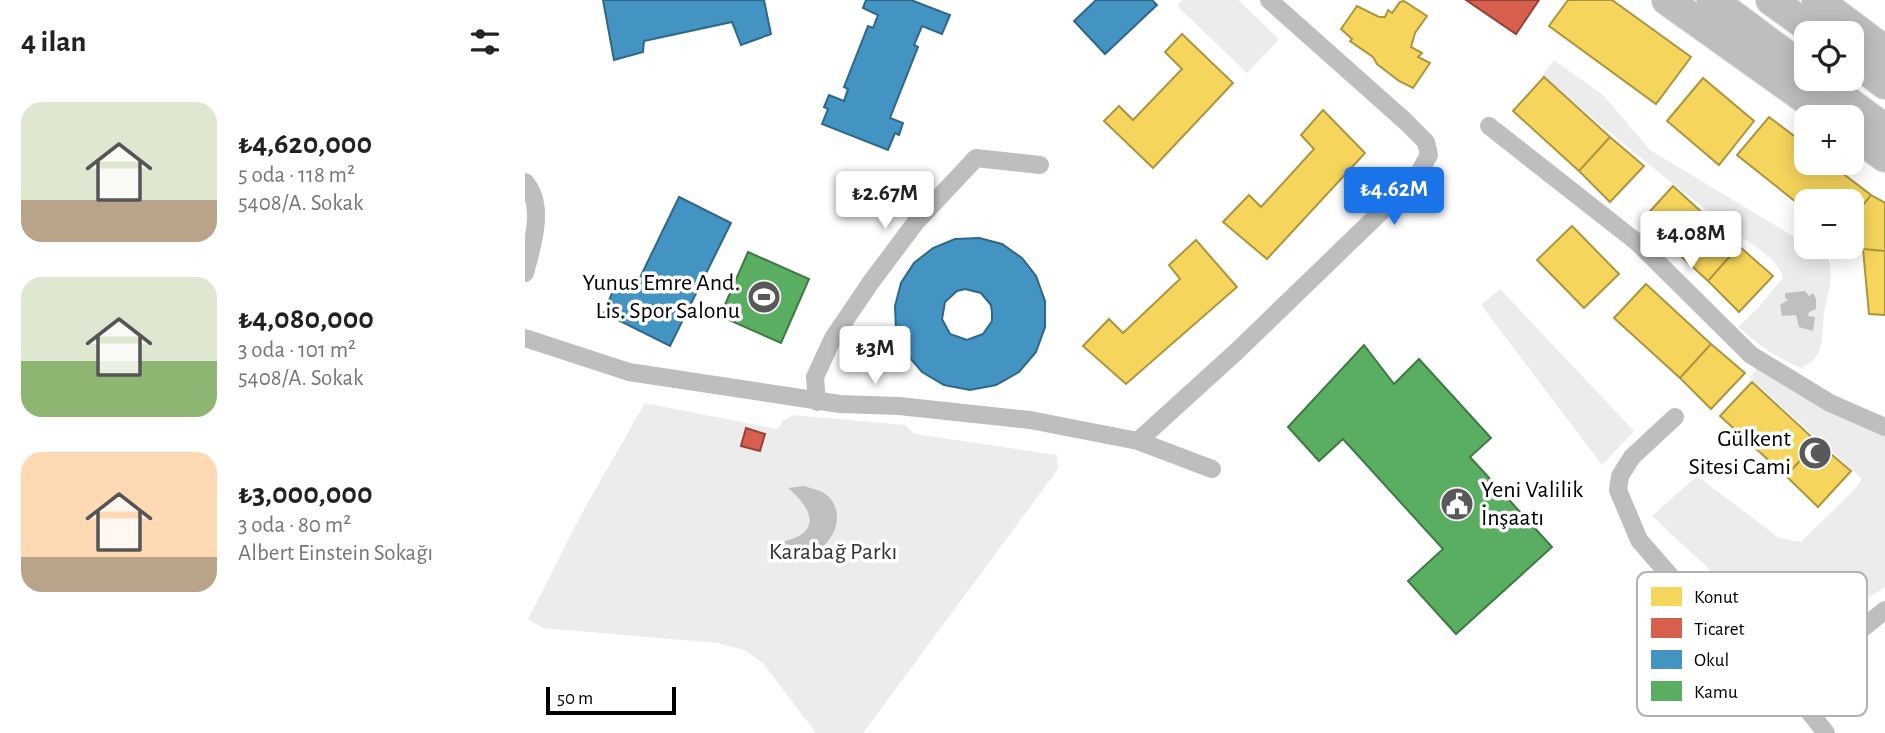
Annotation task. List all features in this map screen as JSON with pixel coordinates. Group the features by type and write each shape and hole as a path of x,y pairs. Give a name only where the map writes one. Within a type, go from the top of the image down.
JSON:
{"highway":[{"path":"1667,0 1814,105"},
{"path":"1712,0 1794,61"},
{"path":"1771,0 1800,21"},
{"path":"1817,0 1885,51"},
{"path":"1864,68 1885,83"},
{"path":"1833,91 1885,129"},
{"path":"1864,142 1885,157"}],"street":[{"path":"1138,441 1236,352 1416,178 1429,155 1426,142 1405,121 1269,0"},
{"path":"1489,126 1638,243 1751,355 1830,403 1885,427"},
{"path":"817,401 815,377 833,338 916,222 976,158 1041,164"},
{"path":"525,182 535,206 535,235 525,273"},
{"path":"525,338 629,372 817,401 899,406 1030,420 1138,441 1212,468"},
{"path":"1667,572 1639,540 1618,490 1620,476 1632,457 1675,417"},
{"path":"1867,625 1885,610"},
{"path":"1813,716 1826,733"}],"green space":[{"path":"1182,0 1238,0 1279,39 1247,73 1177,6"},
{"path":"1554,60 1604,96 1650,150 1794,237 1794,259 1827,259 1831,272 1830,283 1821,345 1815,358 1801,368 1760,345 1738,327 1783,278 1776,265 1542,76"},
{"path":"1500,289 1634,431 1602,465 1481,305"},
{"path":"1758,366 1885,435 1885,587 1867,599 1867,572 1712,572 1652,516 1697,476 1779,538 1801,542 1856,488 1862,479 1750,378"},
{"name":"Karabağ Parkı","path":"645,403 777,429 782,420 792,415 905,425 915,434 1057,455 1058,469 863,733 816,733 763,663 744,650 717,643 543,628 528,619 582,513"}],"shaded area":[{"path":"1805,291 1809,296 1813,293 1816,299 1816,309 1809,312 1808,316 1815,317 1813,331 1799,327 1796,315 1782,316 1780,305 1788,300 1785,293"},
{"path":"804,486 829,497 835,506 836,526 832,536 817,550 796,554 776,544 799,536 809,524 804,504 788,488"}],"building: Konut":[{"path":"1568,0 1612,0 1691,57 1656,104 1549,26"},
{"path":"1404,1 1427,16 1415,33 1411,47 1422,53 1418,57 1430,63 1413,88 1377,64 1373,57 1350,41 1352,39 1341,29 1357,6 1379,17 1385,17 1388,10 1392,13 1400,2"},
{"path":"1182,34 1233,83 1153,168 1104,121 1119,106 1133,120 1182,69 1165,52"},
{"path":"1544,77 1610,137 1579,171 1513,111"},
{"path":"1703,78 1754,121 1719,165 1667,121"},
{"path":"1323,110 1365,153 1267,259 1223,222 1249,195 1261,207 1314,149 1301,135"},
{"path":"1769,117 1794,136 1794,175 1845,175 1863,189 1794,189 1794,200 1737,155"},
{"path":"1610,137 1644,166 1610,202 1579,171"},
{"path":"1673,186 1739,246 1708,281 1642,220"},
{"path":"1864,190 1871,195 1864,204"},
{"path":"1871,195 1885,203 1885,251 1864,249 1864,204"},
{"path":"1572,226 1619,274 1584,308 1537,260"},
{"path":"1196,240 1237,287 1126,384 1083,346 1109,319 1123,333 1180,279 1169,265"},
{"path":"1739,246 1773,276 1739,312 1708,281"},
{"path":"1864,249 1885,251 1885,315 1869,314"},
{"path":"1646,284 1711,344 1680,378 1614,318"},
{"path":"1711,344 1745,373 1711,409 1680,378"},
{"path":"1752,382 1817,442 1786,476 1720,416"},
{"path":"1817,442 1851,471 1818,507 1786,476"}],"building: Ticaret":[{"path":"1466,0 1539,0 1516,34"},
{"path":"746,428 765,434 760,451 741,446"}],"building: Okul":[{"path":"603,0 764,0 771,34 741,45 732,22 644,41 643,52 614,60"},
{"path":"866,0 911,0 950,15 942,34 922,26 914,45 918,47 890,118 903,123 899,135 895,133 888,150 822,124 828,109 824,107 829,95 844,101 848,89 844,87 868,26 873,28 878,15 863,8"},
{"path":"1096,0 1152,0 1157,5 1105,54 1074,21"},
{"path":"679,197 731,223 670,346 604,313 616,283 634,290"},
{"path":"979,238 1002,244 1022,258 1036,276 1045,301 1045,327 1036,352 1019,372 996,385 970,390 944,385 922,372 905,352 896,330 895,306 901,283 914,263 933,248 955,239","holes":["965,289 981,293 991,305 992,312 992,321 983,334 967,340 950,334 942,319 945,302 957,291"]}],"building: Kamu":[{"name":"Yunus Emre And. Lis. Spor Salonu","path":"748,252 809,279 781,343 720,316"},
{"name":"Yeni Valilik İnşaatı","path":"1364,345 1394,384 1419,359 1491,438 1470,457 1552,547 1456,634 1408,581 1443,549 1343,439 1319,461 1288,427"}],"place":[{"name":"Yunus Emre And. Lis. Spor Salonu","path":"764,297"},
{"name":"Gülkent Sitesi Cami","path":"1815,453"},
{"name":"Yeni Valilik İnşaatı","path":"1457,504"}]}
